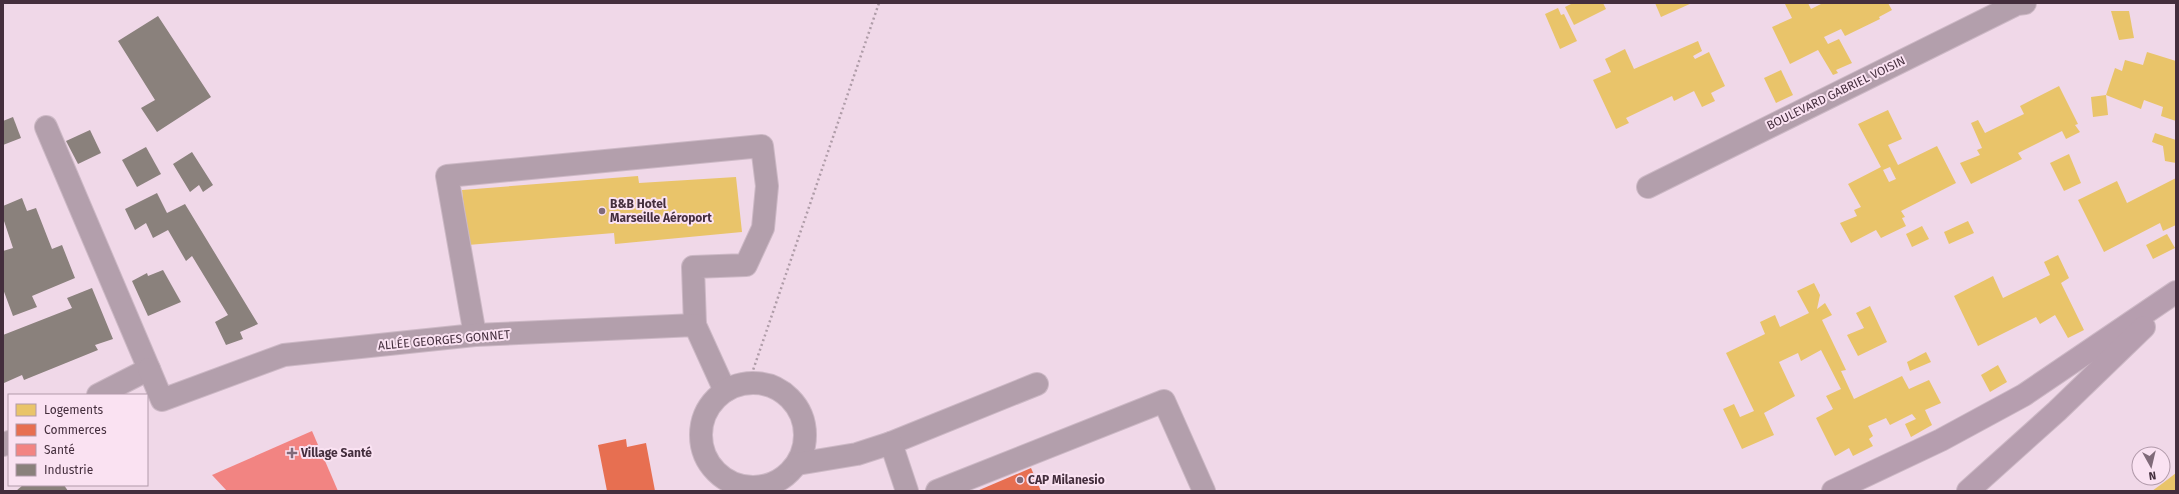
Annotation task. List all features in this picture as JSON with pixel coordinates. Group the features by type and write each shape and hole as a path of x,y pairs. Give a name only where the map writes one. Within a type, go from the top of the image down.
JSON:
{"main road":[{"path":"1833,491 1941,440 2024,395 2176,294"},
{"path":"1968,491 2057,411 2176,294"}],"street":[{"name":"BOULEVARD GABRIEL VOISIN","path":"1648,187 2017,4 2025,3"},
{"path":"46,127 149,369 100,394"},
{"path":"475,335 447,176 762,146 767,186 764,228 746,265 693,267 695,325 725,391"},
{"name":"ALLÉE GEORGES GONNET","path":"149,369 162,400 284,355 475,335 695,325"},
{"path":"759,382 776,387 791,397 801,412 806,429 805,447 797,464 785,477 770,485 737,488 722,477 710,465 702,444 700,433 704,416 712,402 725,391 741,384 749,383 759,382"},
{"path":"797,464 857,454 1037,384"},
{"path":"937,491 1164,401 1204,491"},
{"path":"891,442 907,491"}],"path":[{"path":"749,383 879,3"}],"building: Logements":[{"path":"1573,3 1603,3 1606,9 1574,25 1565,7"},
{"path":"1655,3 1692,3 1661,17"},
{"path":"1808,3 1811,9 1823,3 1888,3 1892,10 1879,17 1880,19 1845,36 1841,29 1824,37 1828,44 1839,39 1852,63 1836,70 1838,73 1833,75 1818,50 1790,64 1772,27 1792,18 1785,4"},
{"path":"1558,8 1561,15 1564,14 1577,41 1560,49 1545,14"},
{"path":"2111,11 2129,11 2134,38 2119,40"},
{"path":"1698,41 1702,51 1693,56 1695,59 1709,52 1725,86 1711,93 1715,101 1702,107 1694,91 1674,101 1672,96 1626,118 1629,123 1616,129 1593,80 1611,72 1605,59 1625,49 1634,69"},
{"path":"2147,52 2176,61 2176,121 2161,116 2163,107 2144,100 2141,109 2106,95 2115,68 2122,71 2125,60 2143,65"},
{"path":"1781,70 1793,95 1776,103 1764,78"},
{"path":"2059,86 2078,124 2075,125 2080,132 2066,139 2062,131 2018,153 2022,159 1971,184 1960,163 1980,155 1977,150 1982,148 1971,123 1978,120 1985,133 2024,114 2020,106"},
{"path":"2106,95 2108,115 2093,117 2091,97"},
{"path":"1888,110 1902,139 1888,145 1898,165 1937,146 1956,183 1901,211 1905,217 1902,218 1906,226 1881,238 1876,230 1851,243 1840,223 1857,216 1854,210 1861,207 1848,184 1881,167 1858,124","holes":["1890,167 1896,179 1889,182 1883,170"]},
{"path":"2155,133 2176,140 2176,163 2165,161 2163,146 2152,142"},
{"path":"2069,154 2081,183 2064,191 2050,163"},
{"name":"B&B Hotel Marseille Aéroport","path":"638,176 639,183 736,177 742,232 615,244 614,233 468,245 462,190"},
{"path":"2176,178 2176,225 2163,231 2160,223 2104,252 2078,200 2117,181 2127,203"},
{"path":"1968,221 1974,233 1949,244 1944,232"},
{"path":"1922,226 1929,239 1912,247 1906,234"},
{"path":"2167,234 2175,248 2153,259 2146,245"},
{"path":"2058,255 2069,278 2061,283 2084,330 2068,338 2055,315 2040,324 2036,317 1978,346 1954,296 1993,276 2003,298 2050,275 2044,262"},
{"path":"1814,283 1820,295 1817,309 1825,303 1832,315 1822,320 1846,370 1841,371 1854,399 1902,376 1909,389 1929,380 1941,403 1925,410 1932,425 1911,437 1905,424 1916,419 1912,414 1890,425 1886,418 1868,426 1873,436 1869,439 1873,446 1853,456 1849,448 1835,456 1816,418 1833,409 1826,396 1841,389 1821,350 1801,361 1798,353 1779,362 1795,396 1764,413 1774,435 1742,449 1723,409 1734,404 1740,417 1754,411 1726,353 1765,334 1760,322 1775,315 1780,327 1809,313 1797,291"},
{"path":"1870,306 1887,342 1858,356 1847,335 1864,328 1856,313"},
{"path":"1926,352 1931,362 1910,371 1907,362"},
{"path":"1998,365 2007,382 1990,392 1981,375"},
{"path":"2176,473 2176,491 2152,491 2159,486 2171,486 2171,477"}],"building: Commerces":[{"path":"626,439 627,447 646,443 655,491 607,491 598,445"},
{"name":"CAP Milanesio","path":"1031,468 1041,491 977,491"}],"building: Santé":[{"name":"Village Santé","path":"312,431 338,491 227,491 212,475"}],"building: Industrie":[{"path":"158,16 211,97 157,132 141,108 155,100 118,41"},
{"path":"13,117 21,138 3,145 3,121"},
{"path":"90,130 101,153 78,164 66,141"},
{"path":"146,147 161,174 137,187 122,160"},
{"path":"192,152 213,185 203,192 199,185 190,192 173,164"},
{"path":"157,193 167,213 185,204 258,324 240,332 243,339 226,345 215,322 228,315 192,256 186,261 168,230 153,238 146,223 135,230 125,209"},
{"path":"22,198 27,211 36,208 52,249 62,245 75,278 32,296 37,307 13,316 3,289 3,251 13,248 3,218 3,206"},
{"path":"163,270 181,302 148,316 132,281 147,273 148,276"},
{"path":"92,288 113,339 95,345 98,350 24,380 22,375 4,383 3,335 72,308 67,298"},
{"path":"22,486 65,486 68,491 16,491"}],"place":[{"name":"B&B Hotel Marseille Aéroport","path":"602,211"},
{"name":"Village Santé","path":"292,453"},
{"name":"CAP Milanesio","path":"1020,480"}]}
